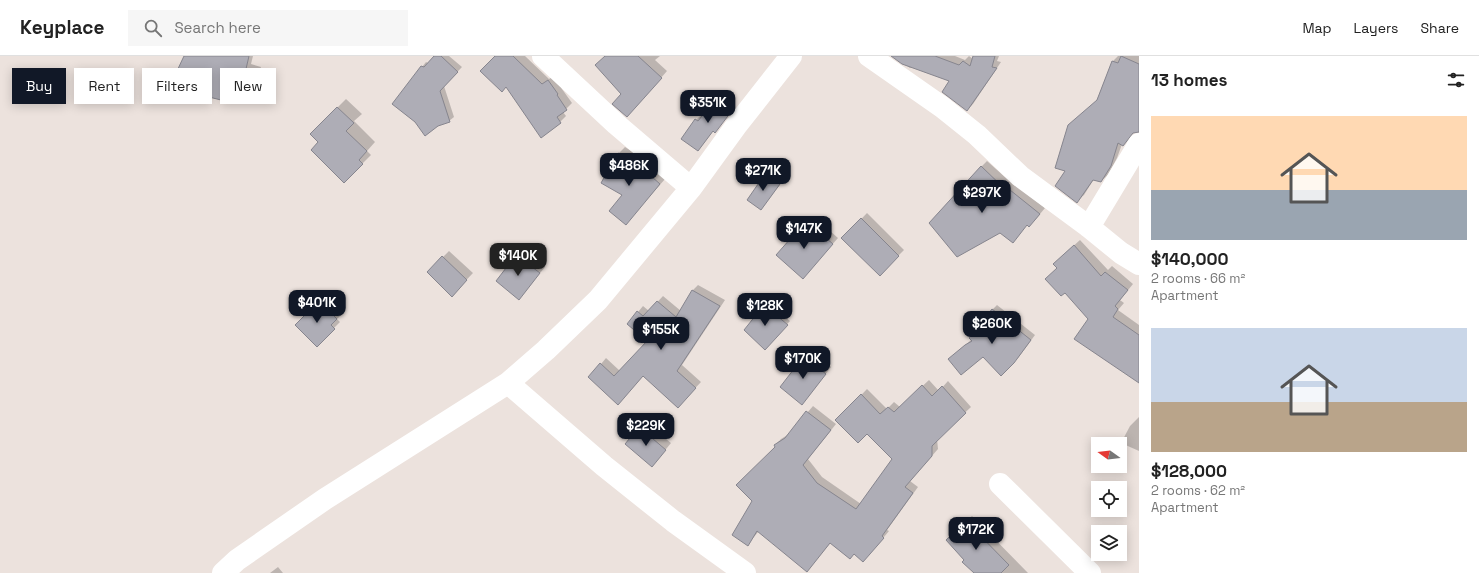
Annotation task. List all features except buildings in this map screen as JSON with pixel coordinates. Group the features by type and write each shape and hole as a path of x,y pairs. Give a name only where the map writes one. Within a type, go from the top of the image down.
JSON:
{"street":[{"path":"543,56 616,124 691,188"},
{"path":"223,573 237,560 325,499 508,383 546,350 598,300 691,188 736,126 791,56"},
{"path":"869,56 954,116 977,135 1020,176 1089,227 1121,253 1139,264"},
{"path":"1089,227 1139,144"},
{"path":"508,383 610,471 673,521 745,573"},
{"path":"1000,484 1090,573"}]}
